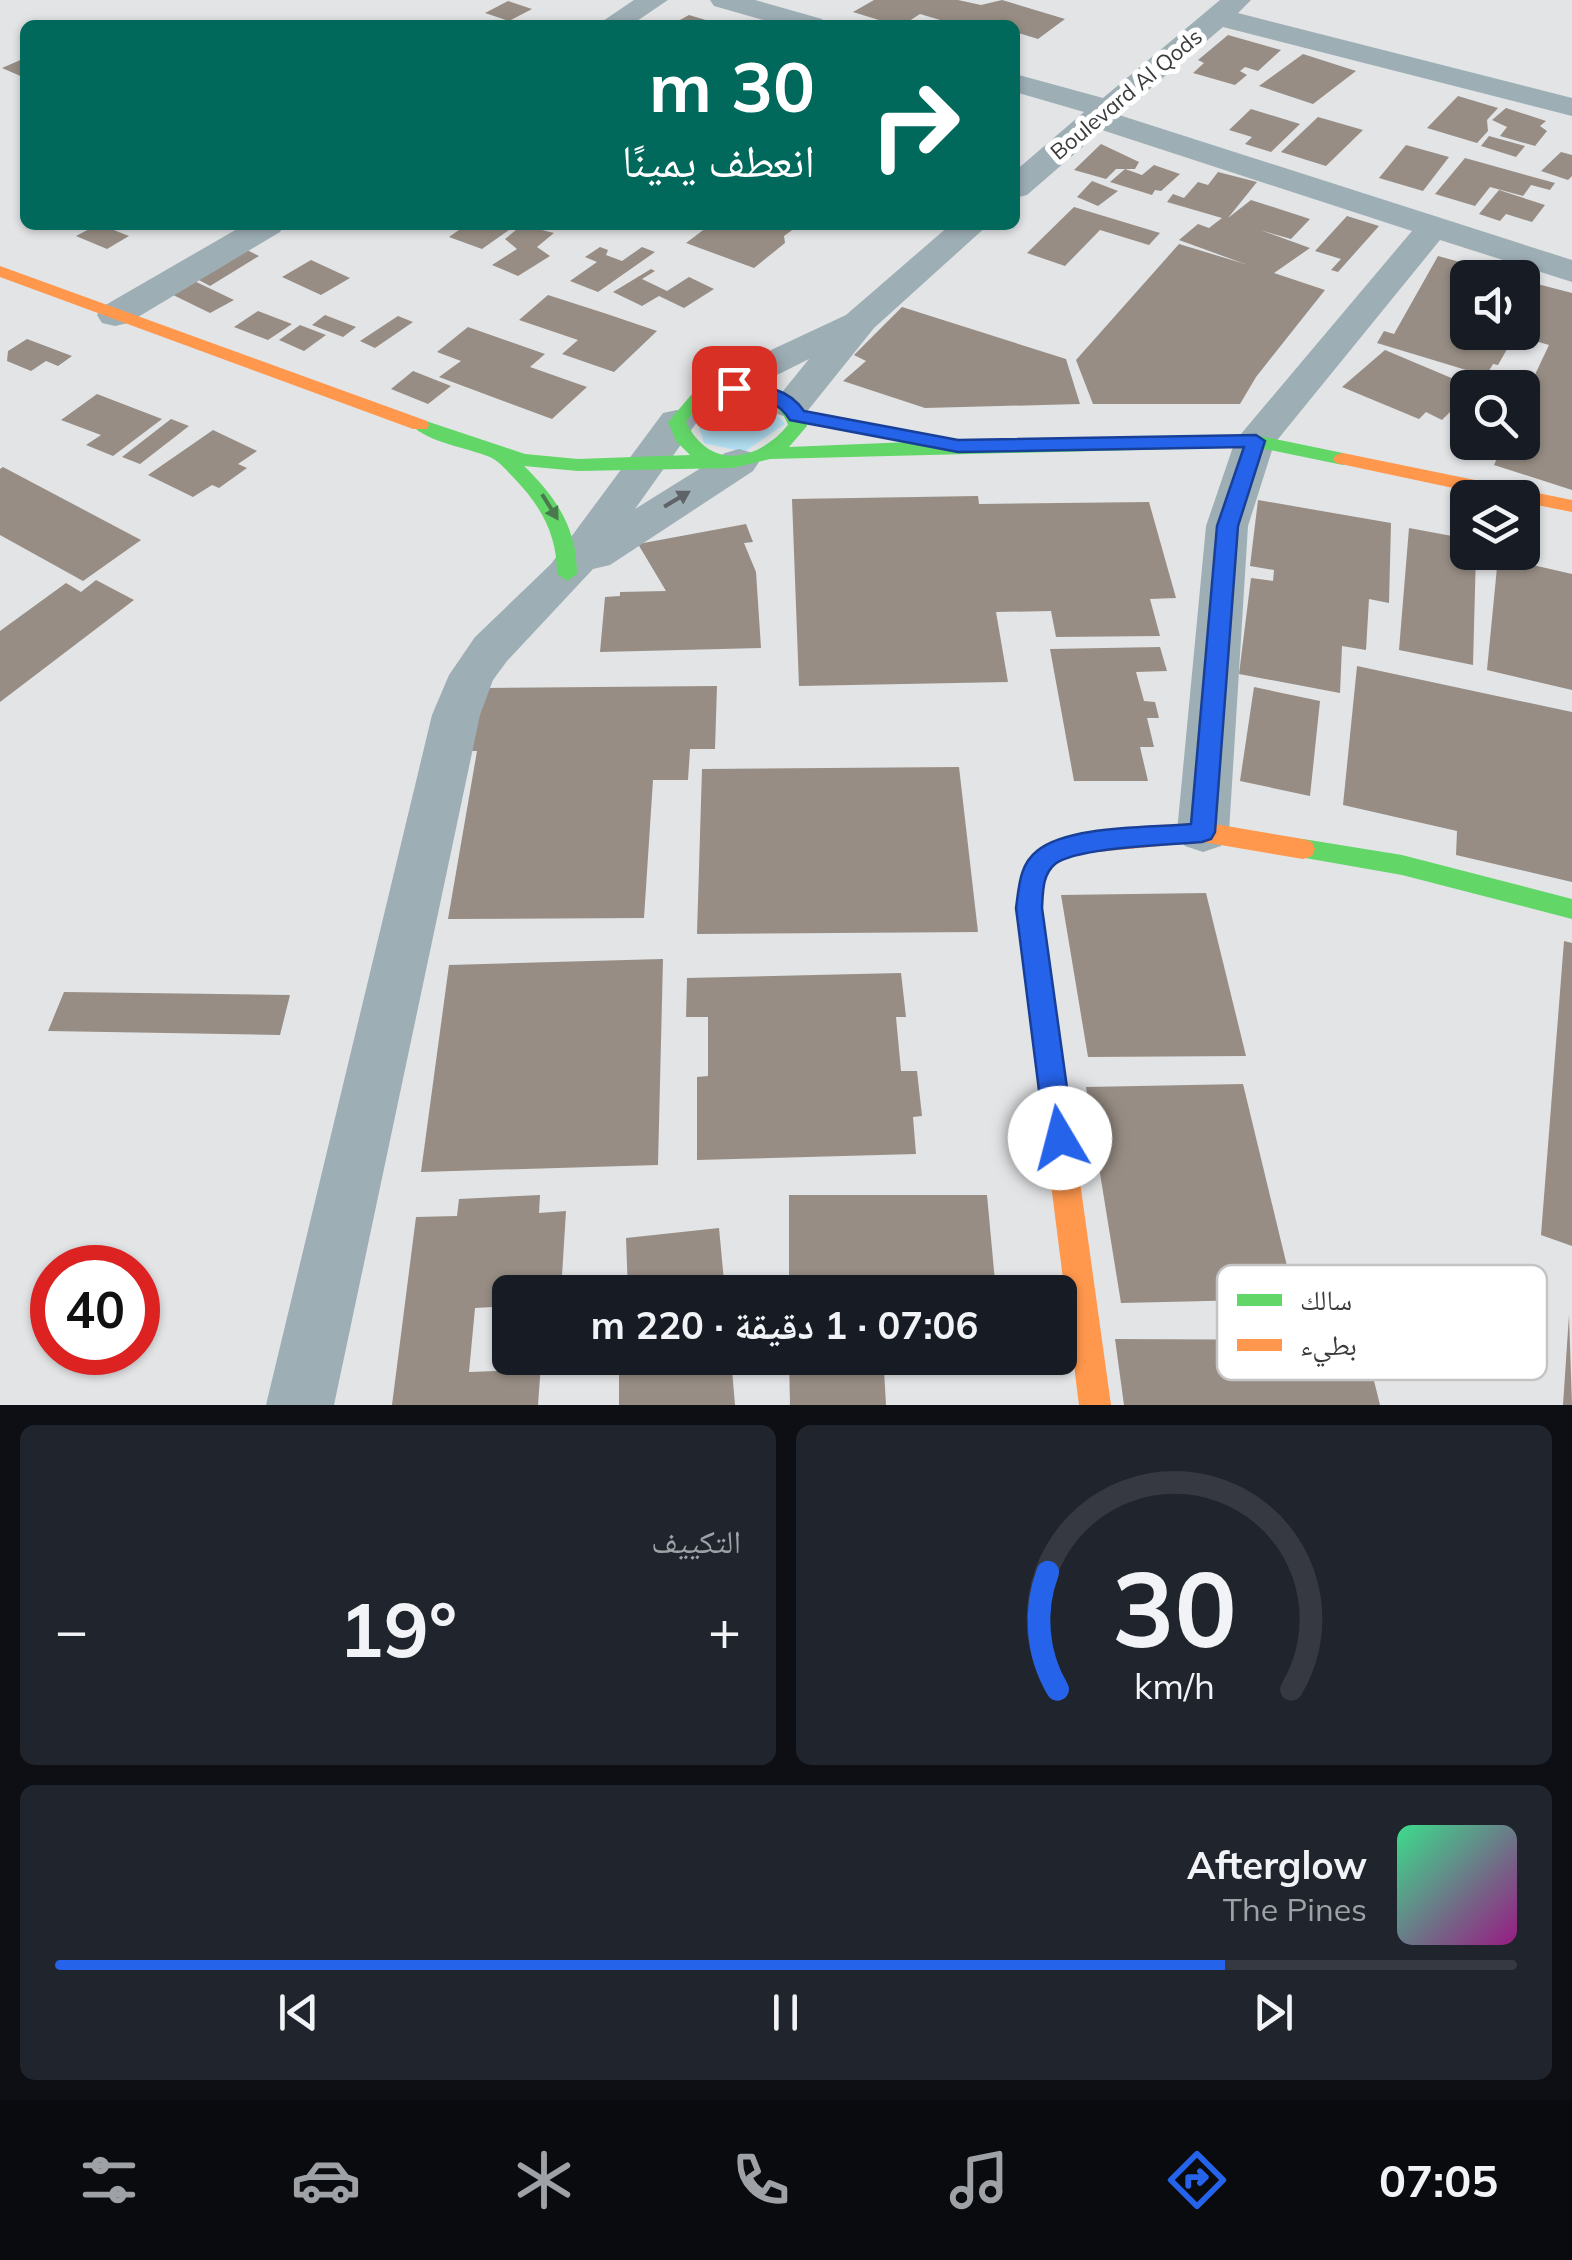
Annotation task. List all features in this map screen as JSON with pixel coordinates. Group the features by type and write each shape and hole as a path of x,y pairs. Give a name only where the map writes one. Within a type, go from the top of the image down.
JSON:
{"street":[{"path":"620,20 654,0"},
{"path":"724,0 794,20"},
{"path":"1228,8 1572,106"},
{"name":"Boulevard Al Qods","path":"1020,184 1228,8"},
{"path":"1020,84 1432,227 1572,271"},
{"path":"1202,832 1228,526 1256,441 1432,227"},
{"path":"116,315 260,230"},
{"path":"568,574 684,408 861,320 966,230"},
{"path":"0,271 500,455 550,464 958,446 1256,441 1572,506"},
{"path":"300,1405 456,715 472,675 491,649 568,574 743,458 795,436 801,414 861,320"},
{"path":"684,408 767,392 801,414"},
{"path":"684,408 682,441 690,449 743,458"},
{"path":"851,426 958,446"},
{"path":"500,455 568,442"},
{"path":"500,455 538,490 569,540 568,574"},
{"path":"1095,1405 1029,908 1032,877 1045,858 1072,845 1202,832 1402,865 1572,908"}],"shaded area":[{"path":"725,399 766,402 785,424 744,452 704,443 696,417"}],"building":[{"path":"874,0 958,0 981,5 1002,0 1065,19 1038,39 1020,34 1020,20 940,20 920,14 911,20 879,20 853,12"},
{"path":"508,1 532,9 511,20 485,13"},
{"path":"689,15 706,20 680,20"},
{"path":"1228,35 1281,50 1258,71 1245,67 1240,71 1247,75 1235,85 1193,73 1204,63 1198,60"},
{"path":"1303,54 1356,71 1313,104 1259,86"},
{"path":"20,60 20,76 2,68"},
{"path":"1458,96 1498,108 1487,120 1488,131 1477,143 1427,128"},
{"path":"1506,108 1546,121 1540,126 1547,131 1535,146 1500,136 1507,127 1492,120"},
{"path":"1251,109 1300,124 1271,152 1245,144 1252,137 1229,130"},
{"path":"1318,117 1363,130 1326,166 1281,152"},
{"path":"1489,136 1525,146 1516,157 1481,146"},
{"path":"1101,144 1139,162 1135,169 1116,169 1106,179 1074,170"},
{"path":"1406,145 1449,157 1423,191 1379,178"},
{"path":"1561,152 1572,155 1572,176 1568,180 1541,171"},
{"path":"1465,158 1555,183 1550,190 1531,185 1523,196 1490,187 1475,206 1435,194"},
{"path":"1154,165 1180,174 1152,195 1110,182 1125,169 1142,175"},
{"path":"1218,172 1257,182 1228,218 1251,200 1310,219 1291,239 1260,230 1310,248 1274,273 1325,290 1256,377 1240,404 1093,404 1076,360 1179,244 1245,264 1179,240 1198,224 1209,228 1222,218 1167,202 1173,194 1184,198 1198,182 1208,185"},
{"path":"1092,181 1118,191 1098,206 1077,197"},
{"path":"1499,190 1545,205 1532,222 1506,214 1500,221 1479,214"},
{"path":"1074,207 1160,233 1149,245 1100,230 1065,266 1027,253"},
{"path":"1347,216 1379,226 1338,272 1331,270 1341,259 1315,251"},
{"path":"87,230 114,230 129,236 107,249 76,236"},
{"path":"459,230 509,230 482,249 449,237"},
{"path":"516,230 554,233 537,247 550,256 518,276 492,265 517,249 505,239"},
{"path":"703,230 792,230 784,236 785,243 754,268 686,243"},
{"path":"235,244 259,256 210,286 186,273"},
{"path":"600,247 608,250 606,255 622,261 642,247 655,252 598,292 570,281 597,262 585,257"},
{"path":"1438,256 1453,260 1450,350 1506,350 1498,365 1493,364 1490,370 1466,370 1377,343 1384,331 1394,334"},
{"path":"311,260 350,278 321,295 282,277"},
{"path":"651,269 655,271 642,279 667,291 689,277 714,289 684,308 659,296 642,306 613,292"},
{"path":"190,279 234,300 210,313 167,292"},
{"path":"1540,285 1572,293 1572,490 1494,465 1496,460 1540,460 1537,370 1549,345 1540,342"},
{"path":"548,295 657,331 614,372 562,354 578,340 519,320"},
{"path":"902,307 1066,359 1080,404 925,408 843,381 866,361 854,355"},
{"path":"258,311 292,324 268,340 234,327"},
{"path":"325,315 356,327 343,337 312,325"},
{"path":"398,316 413,322 375,348 360,341"},
{"path":"300,325 326,335 304,351 279,340"},
{"path":"468,327 545,354 530,367 587,387 552,419 439,377 461,361 437,352"},
{"path":"27,339 72,356 58,366 46,361 31,371 7,361 8,351"},
{"path":"1385,350 1450,377 1450,412 1442,420 1426,412 1419,419 1342,387"},
{"path":"413,371 451,386 428,404 391,389"},
{"path":"97,394 162,419 113,456 86,445 101,435 61,420"},
{"path":"171,419 189,426 140,464 122,457"},
{"path":"213,430 257,451 238,464 247,468 219,488 212,485 193,497 148,475"},
{"path":"3,467 141,540 83,581 0,535"},
{"path":"978,496 979,504 1149,502 1176,598 1150,599 1160,636 1056,637 1051,611 996,612 1008,682 799,686 792,499"},
{"path":"1258,500 1391,523 1389,603 1369,599 1366,650 1342,646 1340,693 1239,674 1251,578 1273,581 1274,570 1250,566"},
{"path":"746,524 753,542 744,543 756,572 761,648 600,652 605,597 620,596 620,592 666,591 638,544"},
{"path":"1409,528 1450,536 1450,570 1476,570 1473,665 1399,650"},
{"path":"1540,567 1572,574 1572,690 1487,670 1497,570 1540,570"},
{"path":"96,580 134,600 0,702 0,631 66,583 81,592"},
{"path":"1160,647 1167,671 1136,672 1144,701 1155,702 1159,718 1147,718 1154,747 1140,747 1148,781 1074,781 1050,649"},
{"path":"1357,666 1572,712 1572,882 1456,855 1457,831 1343,805"},
{"path":"717,686 715,749 690,749 688,780 653,780 644,918 448,919 477,751 472,751 482,688"},
{"path":"1254,687 1320,701 1310,796 1240,781"},
{"path":"959,767 978,932 697,934 702,769"},
{"path":"1206,893 1246,1056 1088,1057 1061,895"},
{"path":"1564,941 1572,943 1572,1246 1541,1235"},
{"path":"663,959 658,1165 421,1172 449,965"},
{"path":"901,973 906,1017 896,1017 901,1071 917,1071 922,1116 913,1117 916,1154 697,1160 697,1077 708,1076 708,1017 686,1017 687,978"},
{"path":"64,992 290,995 280,1035 48,1031"},
{"path":"1243,1084 1287,1265 1217,1265 1217,1301 1121,1303 1086,1087"},
{"path":"540,1195 539,1213 566,1211 562,1275 492,1275 492,1307 475,1308 469,1372 540,1375 538,1405 392,1405 416,1217 457,1216 459,1199"},
{"path":"789,1195 987,1195 994,1275 789,1275"},
{"path":"719,1228 723,1275 627,1275 626,1238"},
{"path":"1569,1315 1572,1405 1563,1405"},
{"path":"1115,1339 1217,1339 1217,1380 1374,1380 1380,1405 1124,1405"},
{"path":"619,1375 732,1375 735,1405 619,1405"},
{"path":"789,1375 884,1375 886,1405 790,1405"}],"traffic: fast":[{"path":"751,389 774,396 791,410 798,426 786,441 770,452 733,462 699,453 686,441 677,422 691,404 708,394 751,389"},
{"path":"420,425 525,460 606,465 714,460"},
{"path":"774,454 958,446 1255,441 1343,459"},
{"path":"501,455 539,494 558,522 567,555 567,574"},
{"path":"1303,849 1402,865 1572,909"}],"traffic: slow":[{"path":"0,271 420,425"},
{"path":"1343,459 1572,506"},
{"path":"1095,1405 1029,908 1032,877 1045,858 1072,845 1203,832 1303,849"}],"route":[{"path":"734,388 767,392 791,406 797,416 958,446 1256,441 1228,526 1202,832 1072,845 1045,858 1032,877 1029,908 1060,1138"}]}
